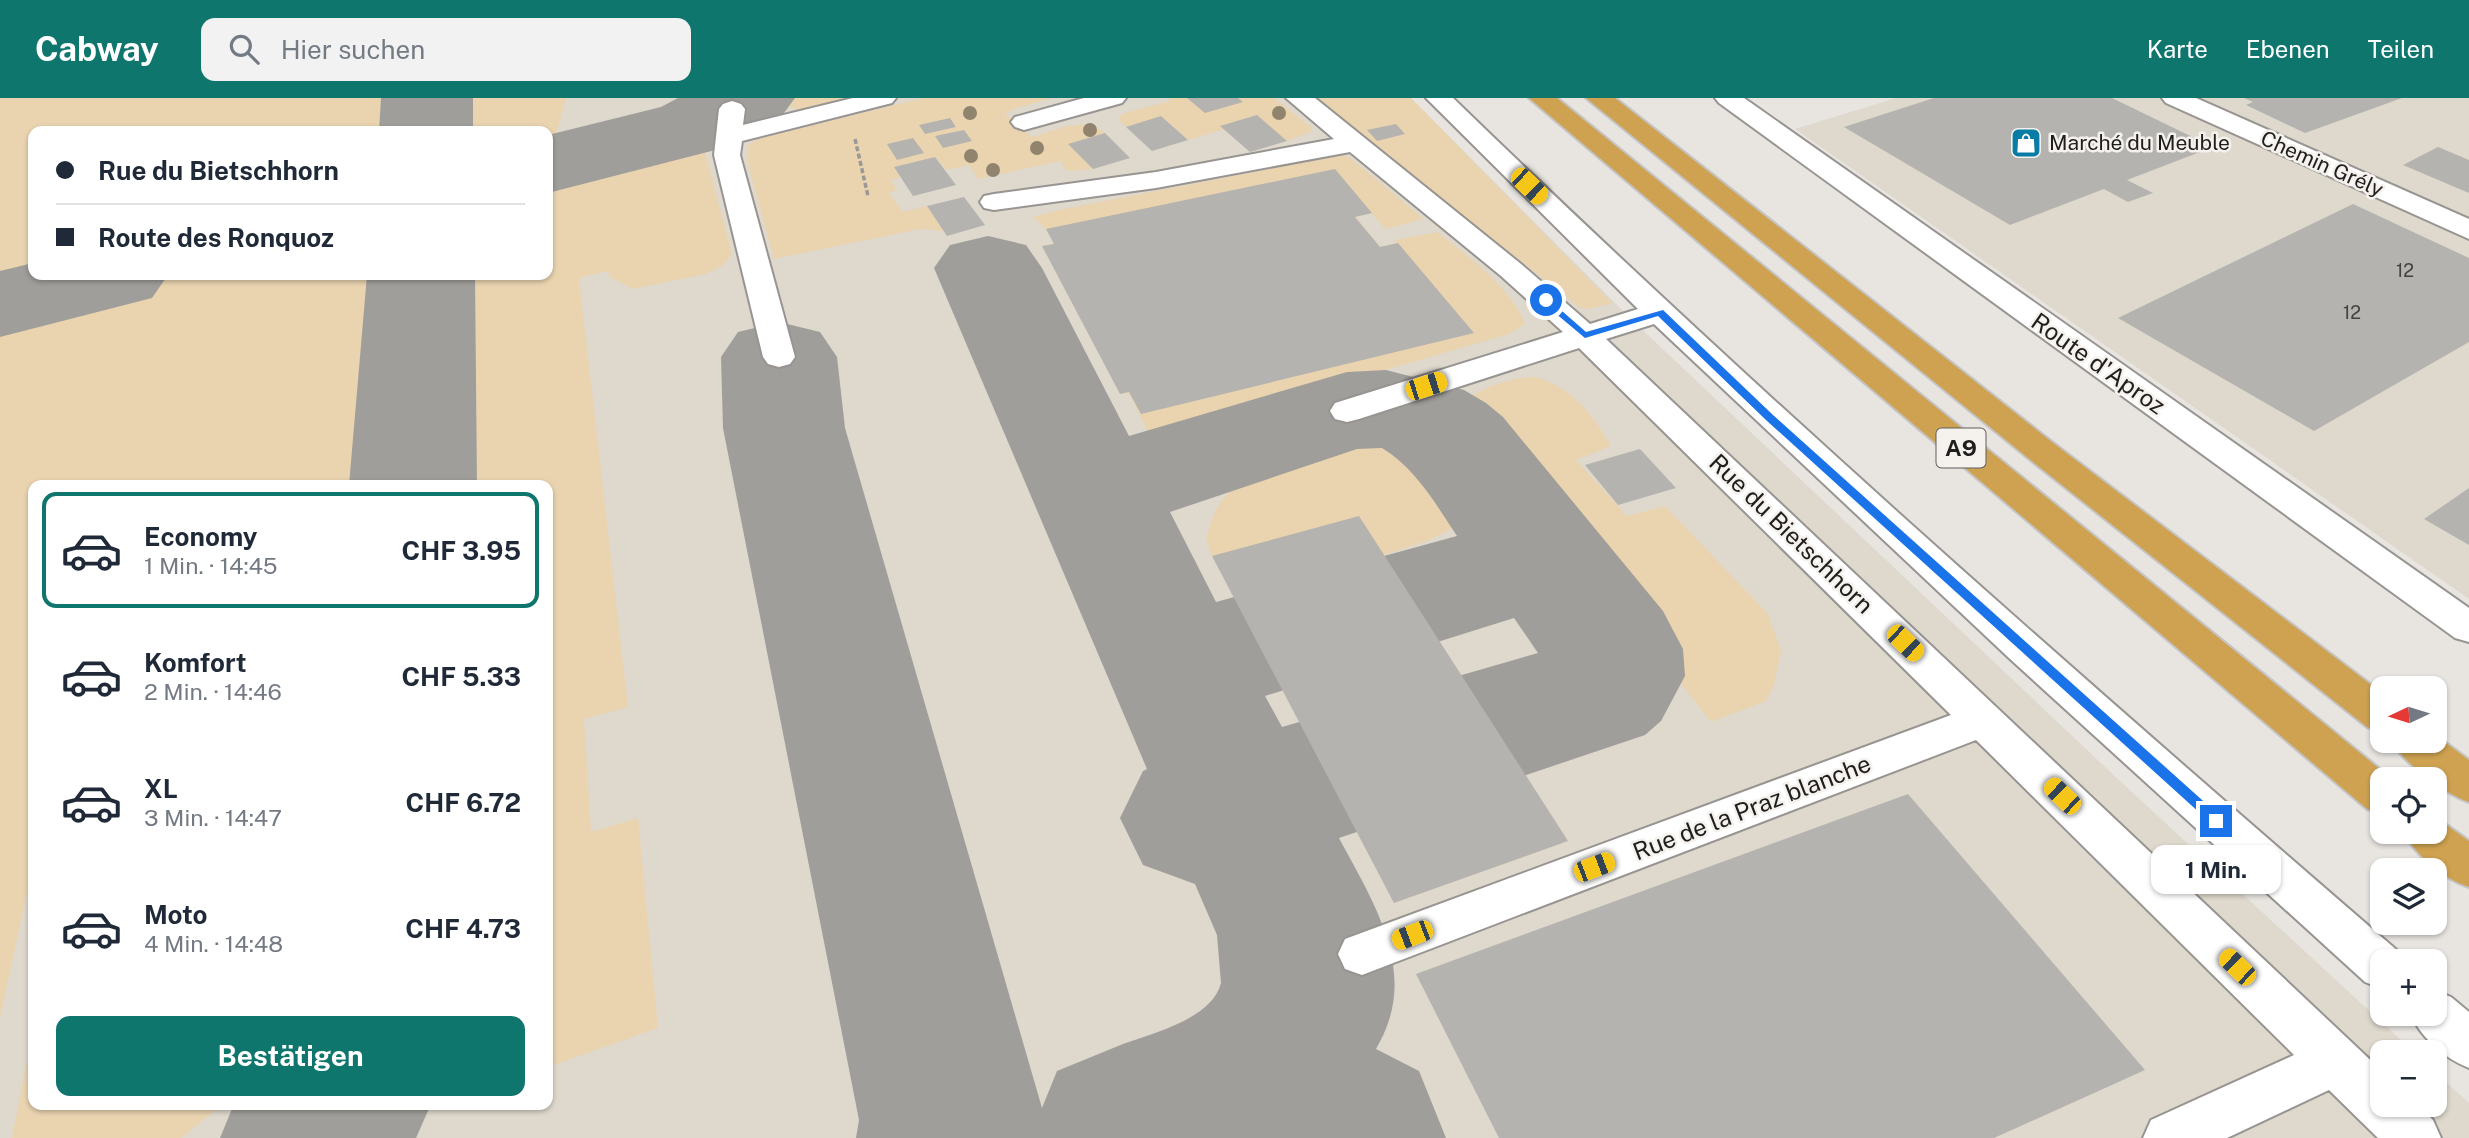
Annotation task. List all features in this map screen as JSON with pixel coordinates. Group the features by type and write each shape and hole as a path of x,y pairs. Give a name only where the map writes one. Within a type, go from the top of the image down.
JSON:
{"highway":[{"name":"A9","path":"1542,98 2370,786"},
{"name":"A9","path":"1599,98 2040,450 2370,707"},
{"path":"2430,753 2469,784"},
{"path":"2440,844 2469,868"}],"street":[{"path":"779,357 727,155 729,123 883,98"},
{"path":"1024,121 1112,98"},
{"name":"Rue du Bietschhorn","path":"1299,98 1511,270 1585,336 2415,1138"},
{"path":"1439,98 1769,418 2154,766 2370,956"},
{"name":"Route d'Aproz","path":"1728,98 2469,628"},
{"name":"Chemin Grély","path":"2175,98 2469,230"},
{"path":"994,202 1156,180 1357,143"},
{"path":"1347,411 1660,312"},
{"name":"Rue de la Praz blanche","path":"1362,954 1984,720"},
{"path":"2447,1025 2469,1044"},
{"path":"2169,1138 2334,1062"}],"path":[{"path":"856,104 855,146 868,196"}],"shaded area":[{"path":"0,98 1411,98 1633,321 2121,782 2370,1011 2370,1026 2386,1026 2401,1040 2370,1040 2370,1117 2447,1117 2447,1083 2469,1103 2469,1138 0,1138"},
{"path":"0,98 400,98 398,126 28,126 28,280 53,280 0,293"},
{"path":"454,98 566,98 553,144 553,126 453,126"},
{"path":"782,98 852,98 808,109 796,109 783,103"},
{"path":"923,98 1051,98 1005,114 1032,137 1079,125 1089,125 1105,133 1069,144 1093,169 1067,171 1060,161 978,179 969,165 946,170 935,157 894,167 900,177 891,180 897,190 889,193 903,212 927,206 944,231 920,229 774,259 748,164 748,145 758,139"},
{"path":"1169,98 1274,98 1311,127 1312,131 1287,141 1256,115 1188,140 1161,116 1126,127 1120,121 1120,116 1125,113 1169,101"},
{"path":"1311,98 1411,98 1612,303 1590,309 1579,307"},
{"path":"1896,98 2469,98 2469,599 1795,129"},
{"path":"710,132 702,142 732,254 722,266 706,274 633,289 610,277 608,271 579,278 628,707 584,719 591,832 638,818 658,1028 553,1065 553,480 447,480 452,280 553,280 553,172"},
{"path":"1341,155 1349,157 1424,219 1385,229 1372,213 1356,217 1380,247 1398,243 1395,240 1437,232 1499,285 1519,311 1525,324 1509,334 1156,437 1147,430 1129,393 1120,394 1042,246 1054,243 1046,229 1033,217"},
{"path":"121,280 388,280 377,480 28,480 28,887 0,1018 0,311"},
{"path":"1534,377 1569,394 1588,413 1604,435 1611,446 1576,460 1627,516 1665,506 1767,613 1781,650 1774,685 1766,701 1711,722 1467,406 1468,398 1491,386"},
{"path":"1361,443 1398,447 1421,457 1439,475 1460,505 1454,528 1427,541 1384,555 1568,841 1394,903 1212,556 1206,538 1220,503 1248,478 1284,462"},
{"path":"28,1056 28,1110 216,1110 181,1138 12,1138"}],"building":[{"path":"1187,98 1238,98 1243,102 1205,113"},
{"path":"1934,98 2112,98 2213,147 2127,180 2153,193 2128,202 2104,189 2010,225 1844,127"},
{"path":"2244,98 2402,98 2305,133 2246,105 2253,102"},
{"path":"1257,115 1287,141 1250,152 1220,126"},
{"path":"1161,116 1188,140 1152,151 1126,127"},
{"path":"950,118 956,127 925,134 919,125"},
{"path":"1396,124 1405,134 1377,141 1367,130"},
{"path":"964,130 972,141 943,148 935,136"},
{"path":"1105,133 1130,158 1093,169 1068,144"},
{"path":"913,138 924,153 897,160 887,144"},
{"path":"2438,147 2469,160 2469,193 2403,165"},
{"path":"935,157 956,185 913,196 894,167"},
{"path":"1335,169 1372,213 1355,217 1380,247 1398,243 1474,333 1141,414 1129,392 1120,394 1042,246 1054,244 1046,229"},
{"path":"964,197 985,225 947,236 927,206"},
{"path":"2353,204 2469,258 2469,342 2314,431 2118,318"},
{"path":"1640,449 1676,488 1618,505 1585,465"},
{"path":"2469,488 2469,545 2424,519"},
{"path":"1359,516 1568,841 1394,903 1212,556"},
{"path":"1908,794 2145,1070 1994,1138 1499,1138 1416,974"}],"taxiway":[{"path":"426,126 427,98"},
{"path":"553,163 694,127 749,98"},
{"path":"988,268 1104,515"},
{"path":"0,304 94,280"},
{"path":"413,480 421,280"},
{"path":"779,357 784,428 952,1120 950,1138"},
{"path":"1104,515 1112,492 1127,480 1347,411 1386,409 1421,418 1443,431 1459,446 1612,649 1614,671 1610,681 1593,694 1241,805"},
{"path":"1104,515 1241,805"},
{"path":"1227,653 1508,571 1523,557 1526,535"},
{"path":"1124,1138 1186,1116 1243,1088 1268,1069 1288,1046 1301,1018 1308,983 1302,935 1241,805"},
{"path":"1199,818 1241,805"},
{"path":"1227,1100 1293,1110 1339,1128 1352,1138"},
{"path":"314,1138 334,1110"}],"place":[{"name":"Marché du Meuble","path":"2026,143"}],"route":[{"path":"1546,300 1585,336 1660,312 1769,418 2216,821"}]}
